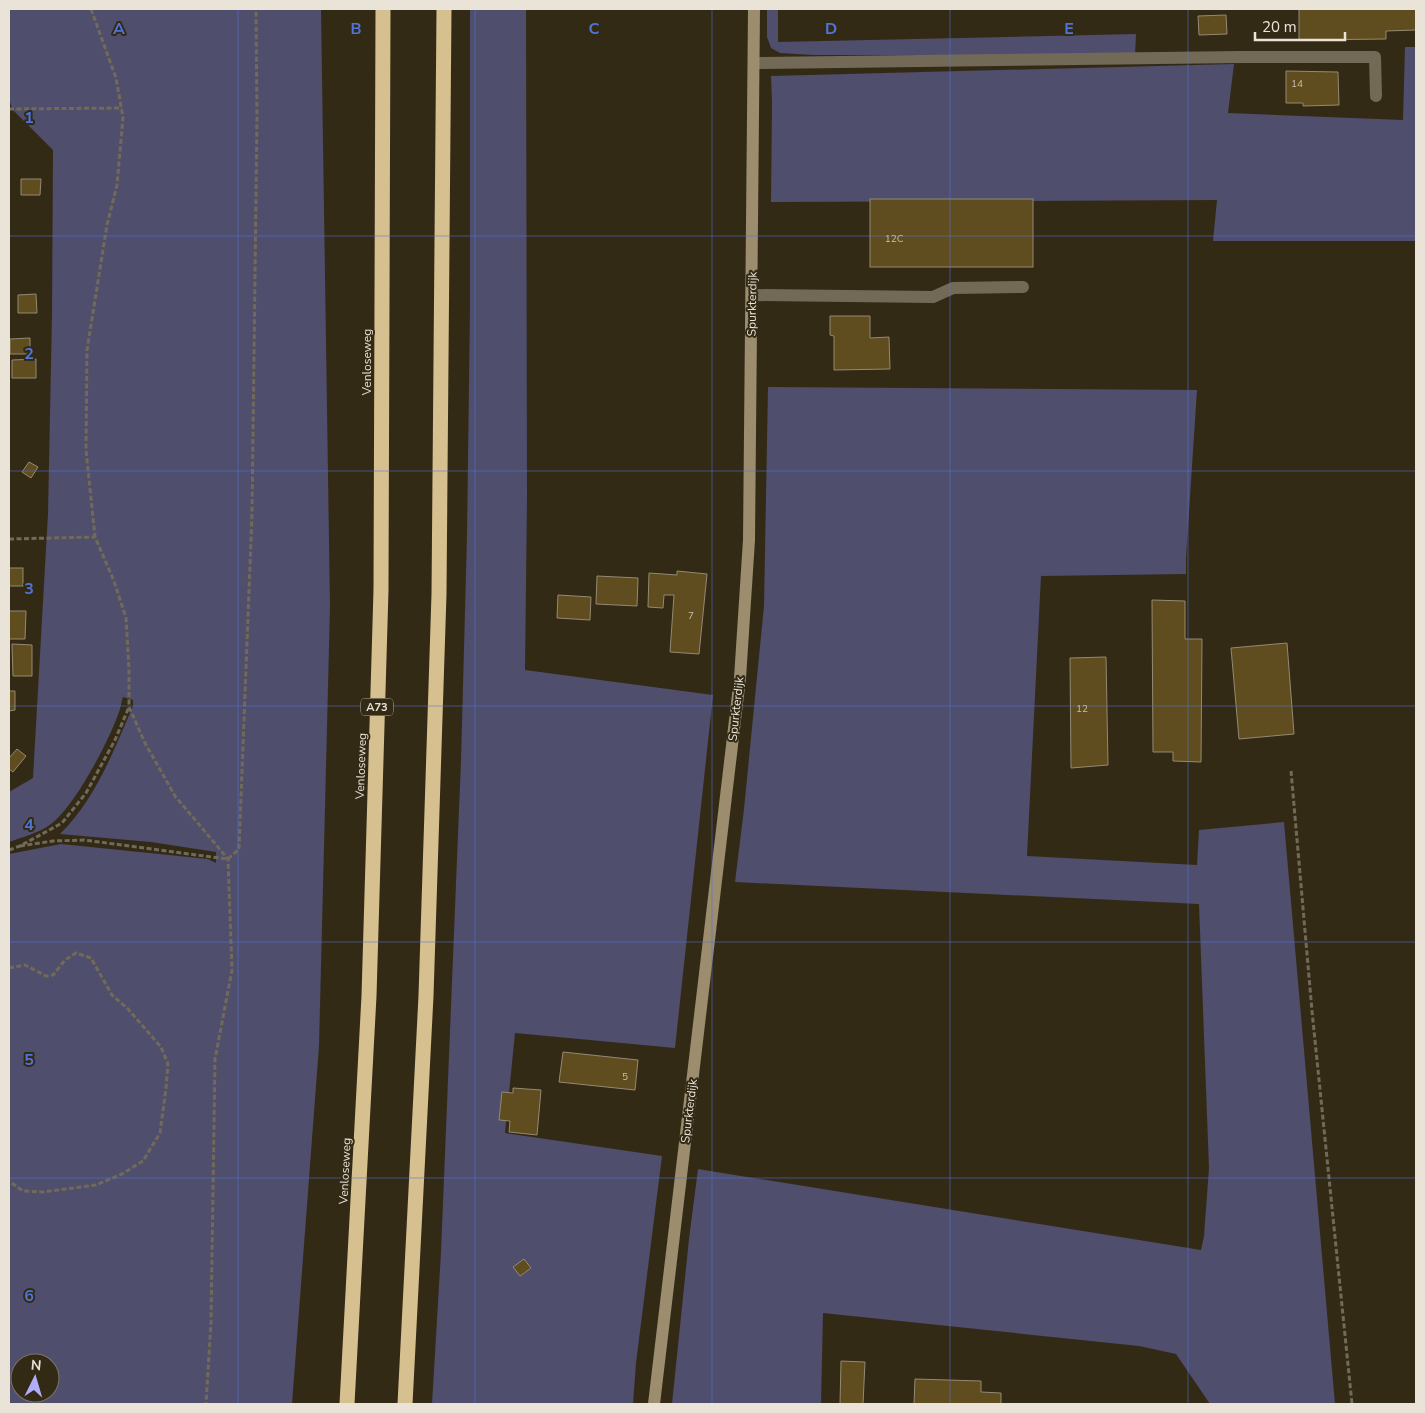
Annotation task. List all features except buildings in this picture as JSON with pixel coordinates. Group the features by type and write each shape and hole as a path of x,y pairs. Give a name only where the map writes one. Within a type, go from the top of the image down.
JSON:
{"highway":[{"name":"Venloseweg","path":"347,1404 369,996 380,620 383,9"},
{"path":"405,1404 426,996 439,594 444,9"}],"street":[{"name":"Spurkterdijk","path":"654,1404 740,678 749,540 754,9"},
{"path":"754,63 1375,57 1376,96"},
{"path":"752,295 933,297 953,288 1023,287"}],"path":[{"path":"90,9 116,78 123,117 117,185 107,225 87,350 86,450 95,537 114,581 126,618 129,707 145,743 175,796 228,859 232,970 215,1059 211,1322 206,1404"},
{"path":"20,846 53,841 84,840 228,859 239,849 252,514 257,116 256,9"},
{"path":"9,109 122,108"},
{"path":"9,539 95,537"},
{"path":"9,850 62,823 86,793 115,740 129,707"},
{"path":"1291,771 1312,1011 1352,1404"},
{"path":"9,968 25,965 46,976 53,974 65,960 76,954 91,958 112,995 128,1009 161,1047 168,1064 160,1133 144,1160 122,1174 96,1186 43,1192 23,1191 9,1182"}],"shaded area":[{"path":"9,9 321,9 330,607 319,1046 292,1404 9,1404 9,854 61,844 208,859 216,863 216,852 151,842 60,834 84,806 111,757 133,706 133,700 123,697 108,739 70,803 51,824 9,842 9,792 33,778 48,514 53,150 12,109 9,98"},
{"path":"470,9 526,9 527,497 525,670 713,695 675,1048 515,1033 505,1133 662,1156 636,1363 633,1404 432,1404 441,1252 461,761 467,536 470,308"},
{"path":"767,9 778,9 778,42 1136,34 1135,55 813,55 780,53 771,48 767,37"},
{"path":"1405,47 1416,47 1416,241 1213,241 1217,200 771,202 771,76 1234,64 1228,113 1403,120"},
{"path":"768,387 1197,390 1186,574 1041,576 1027,856 1197,865 1199,830 1284,822 1335,1404 1210,1404 1176,1354 1139,1346 823,1313 821,1404 672,1404 698,1169 1201,1250 1204,1236 1209,1168 1199,904 735,882 764,606"}]}
